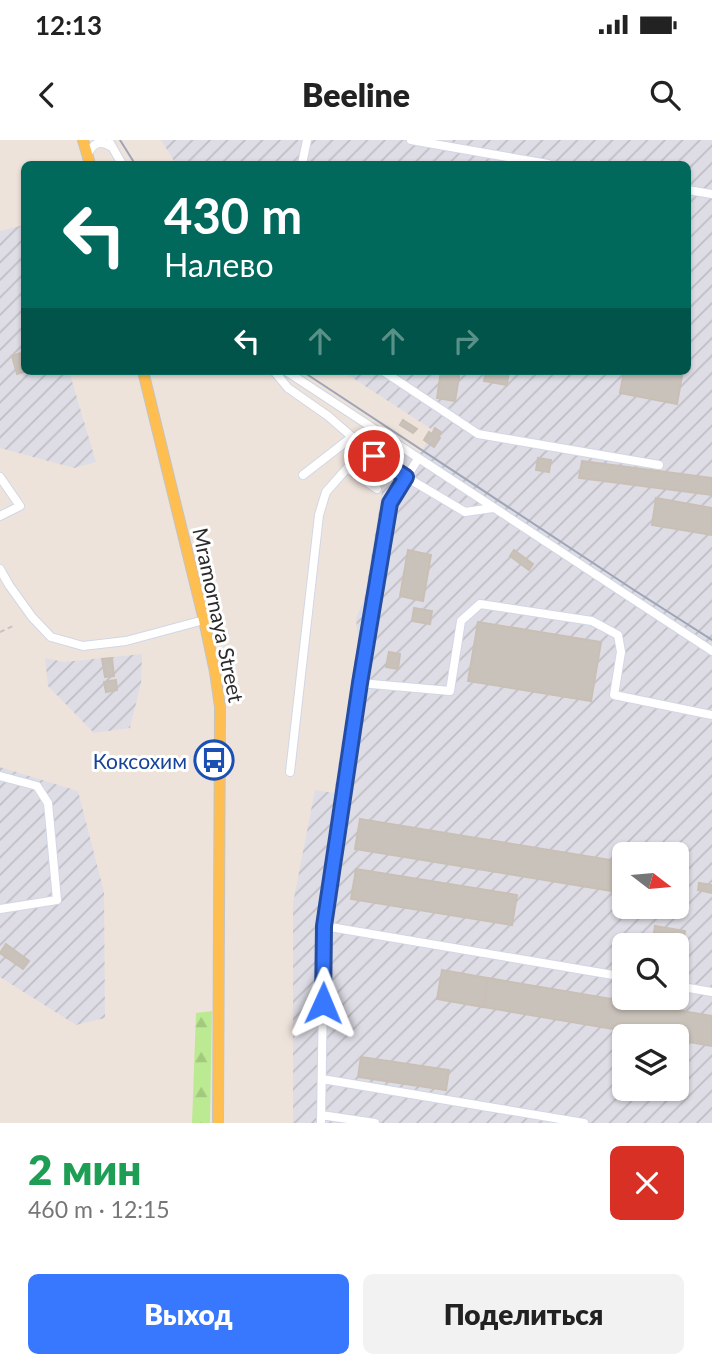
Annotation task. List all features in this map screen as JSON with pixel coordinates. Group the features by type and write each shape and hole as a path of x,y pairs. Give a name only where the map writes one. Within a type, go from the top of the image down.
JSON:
{"main road":[{"path":"83,140 88,160"},
{"name":"Mramornaya Street","path":"144,375 204,620 220,708 218,1123"}],"street":[{"path":"303,161 307,140"},
{"path":"411,140 531,161"},
{"path":"88,160 91,147 97,143 110,143 120,161"},
{"path":"691,190 712,194"},
{"path":"277,375 288,388 406,477 465,512 493,508"},
{"path":"292,375 712,651"},
{"path":"389,375 478,434 659,465"},
{"path":"290,772 319,515 326,492 377,432"},
{"path":"303,475 352,437"},
{"path":"375,1123 321,1119 324,926 390,503 418,459"},
{"path":"352,462 351,471 377,489"},
{"path":"0,477 20,506 0,516"},
{"path":"0,569 32,617 51,637 83,646 126,641 204,620"},
{"path":"360,683 450,691 461,621 480,604 592,621 618,635 621,652 614,695 712,715"},
{"path":"0,776 37,786 48,803 57,900 0,909"},
{"path":"324,926 612,975"},
{"path":"689,988 712,992"},
{"path":"322,1079 584,1123"}],"path":[{"path":"0,632 15,625"}],"shaded area":[{"path":"161,140 712,140 712,1123 293,1123 293,903 315,790 334,793 358,639 356,618 364,600 383,485 359,465 373,458 386,434 419,455 427,442 424,440 429,432 434,431 348,375 691,375 691,161 174,161"},
{"path":"21,226 21,375 70,375 96,462 74,468 0,448 0,231"},
{"path":"142,654 141,683 130,728 94,733 48,686 45,658 64,662"},
{"path":"0,767 78,791 104,892 105,1018 76,1025 0,977"}],"green space":[{"path":"212,1011 210,1123 192,1123 196,1013"}],"building":[{"path":"21,353 21,373 17,374 12,356"},
{"path":"440,375 459,375 455,401 437,398"},
{"path":"485,375 508,375 507,385 484,381"},
{"path":"623,375 682,376 677,404 620,393"},
{"path":"403,420 417,429 413,433 400,425"},
{"path":"435,428 441,432 434,447 424,440"},
{"path":"538,458 551,460 549,472 536,470"},
{"path":"582,461 712,478 712,495 579,478"},
{"path":"656,498 712,508 712,535 652,525"},
{"path":"408,550 431,555 423,601 400,596"},
{"path":"514,550 533,564 529,570 510,556"},
{"path":"414,608 432,611 430,624 412,621"},
{"path":"478,622 601,642 591,701 468,681"},
{"path":"389,652 400,654 398,669 386,667"},
{"path":"112,658 114,676 105,677 102,659"},
{"path":"116,680 117,690 106,692 104,682"},
{"path":"360,819 612,860 612,891 355,849"},
{"path":"356,869 517,895 512,925 351,899"},
{"path":"699,883 712,885 712,893 698,890"},
{"path":"655,926 685,931 685,933 654,933"},
{"path":"6,944 29,961 23,969 0,953"},
{"path":"442,970 488,978 483,1007 437,999"},
{"path":"488,978 612,999 612,1010 677,1010 712,1016 712,1046 689,1042 689,1024 612,1024 612,1029 483,1007"},
{"path":"361,1057 449,1070 446,1090 358,1077"}],"tram line":[{"path":"120,140 133,161"},
{"path":"308,375 712,640"}],"place":[{"name":"Коксохим","path":"214,760"}],"route":[{"path":"323,1003 324,926 360,683 390,503 406,477 374,456"}]}
